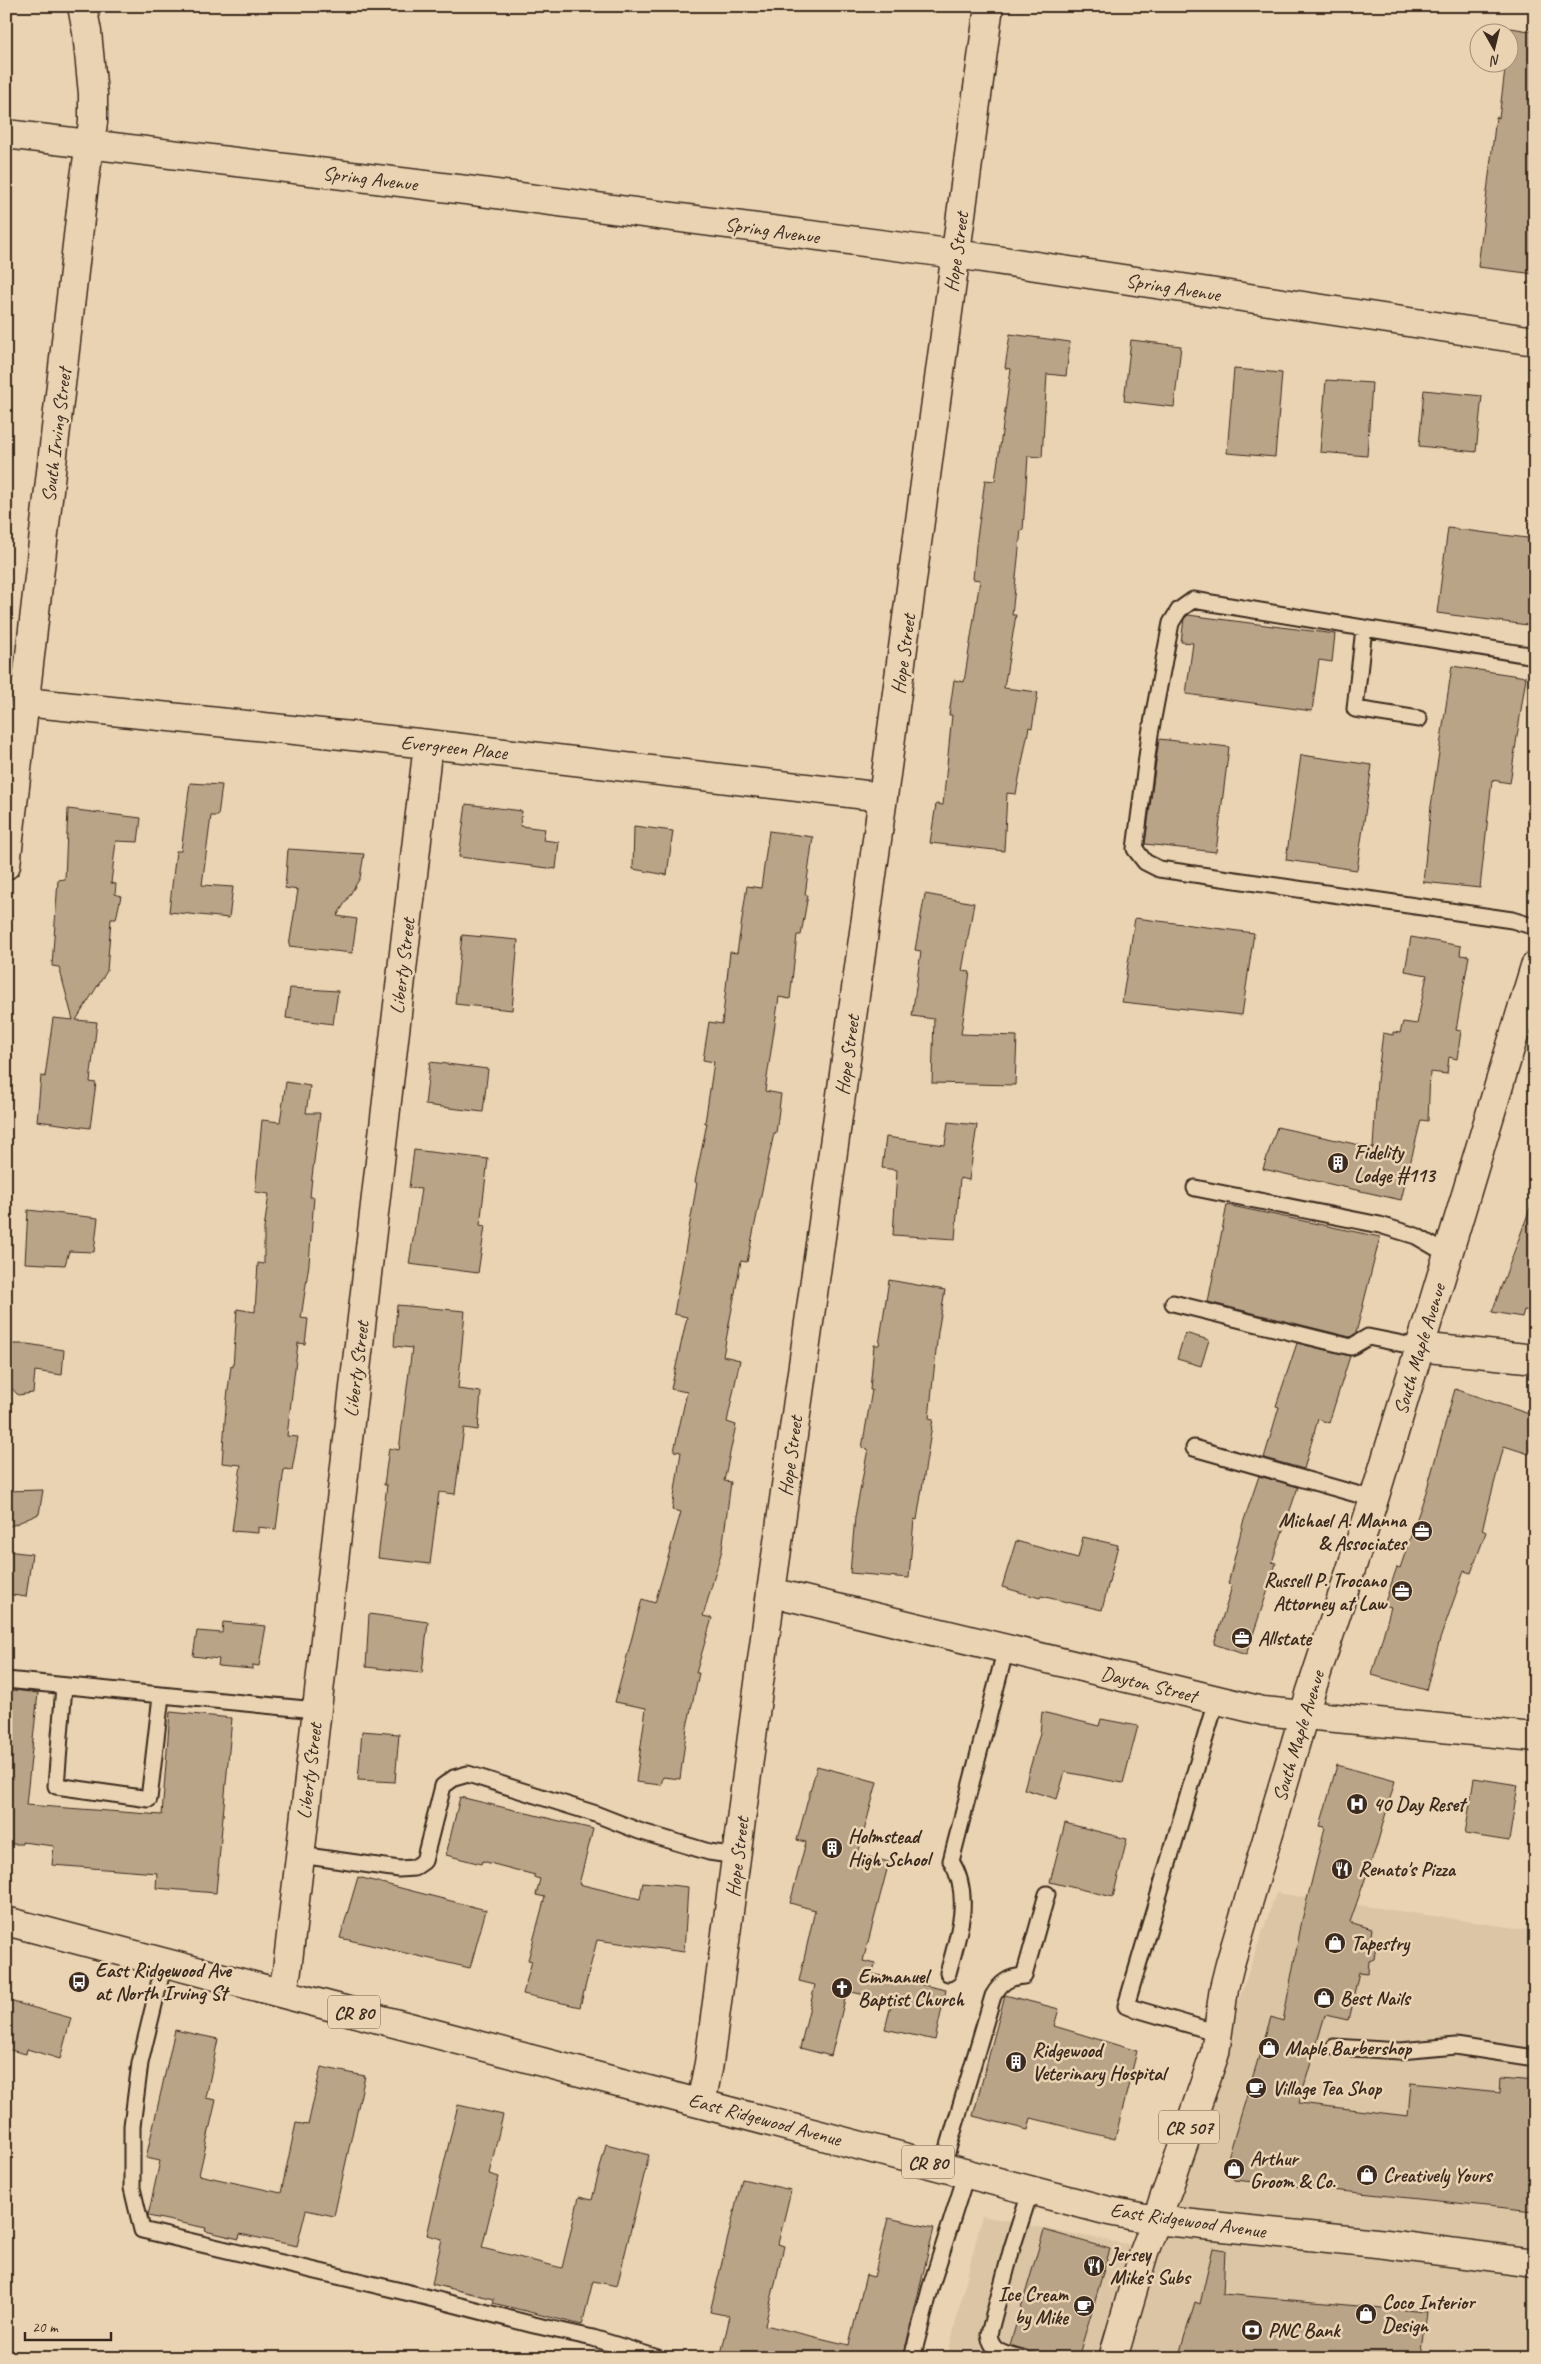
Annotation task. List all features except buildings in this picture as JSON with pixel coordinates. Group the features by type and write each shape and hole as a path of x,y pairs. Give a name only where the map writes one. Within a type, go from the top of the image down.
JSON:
{"street":[{"name":"South Irving Street","path":"6,864 93,122 93,94 88,32 82,6"},
{"name":"Hope Street","path":"701,2103 709,2063 771,1592 884,797 989,6"},
{"name":"Spring Avenue","path":"6,134 466,190 956,254 1535,341"},
{"name":"Evergreen Place","path":"25,702 428,744 884,797"},
{"name":"Liberty Street","path":"282,1993 300,1855 428,744"},
{"name":"South Maple Avenue","path":"1155,2220 1170,2183 1215,2053 1224,1988 1230,1964 1304,1715 1374,1499 1447,1254 1528,1011 1535,966"},
{"path":"1418,1347 1535,1359"},
{"name":"Dayton Street","path":"771,1592 1263,1711 1535,1737"},
{"name":"East Ridgewood Avenue","path":"6,1921 1109,2210 1155,2220 1386,2244 1535,2263"},
{"name":"CR 507","path":"1113,2358 1155,2220"}],"lane":[{"path":"1535,656 1193,600 1179,610 1171,623 1150,734 1135,849 1144,862 1159,868 1512,920 1535,927"},
{"path":"1364,628 1355,709 1419,719"},
{"path":"1195,1188 1380,1225 1416,1236 1447,1254"},
{"path":"1173,1303 1352,1347 1368,1337 1418,1347"},
{"path":"1194,1448 1374,1499"},
{"path":"948,1973 963,1913 959,1873 951,1860 1006,1648"},
{"path":"6,1680 316,1710"},
{"path":"64,1686 56,1786 149,1799 161,1696"},
{"path":"1216,1701 1126,2006 1218,2033"},
{"path":"300,1855 400,1869 414,1868 424,1861 443,1786 454,1778 468,1774 593,1813 639,1831 709,1852 737,1856"},
{"path":"912,2358 931,2286 993,1996 999,1985 1008,1979 1024,1976 1047,1894"},
{"path":"164,1963 140,2063 132,2126 132,2188 142,2230 372,2284 534,2326 593,2338 658,2358"},
{"path":"1334,2047 1400,2051 1456,2046 1535,2058"},
{"path":"1022,2358 998,2352 990,2342 989,2334 1012,2248 1031,2189"}],"shaded area":[{"path":"1276,1893 1535,1931 1535,2358 947,2358 982,2216 1152,2249"}],"place":[{"name":"Fidelity Lodge #113","path":"1338,1163"},
{"name":"Michael A. Manna & Associates","path":"1422,1531"},
{"name":"Russell P. Trocano Attorney at Law","path":"1402,1591"},
{"name":"Allstate","path":"1242,1638"},
{"name":"40 Day Reset","path":"1357,1804"},
{"name":"Holmstead High School","path":"832,1848"},
{"name":"Renato's Pizza","path":"1342,1869"},
{"name":"Tapestry","path":"1335,1943"},
{"name":"East Ridgewood Ave at North Irving St","path":"79,1982"},
{"name":"Emmanuel Baptist Church","path":"842,1988"},
{"name":"Best Nails","path":"1324,1998"},
{"name":"Maple Barbershop","path":"1269,2048"},
{"name":"Ridgewood Veterinary Hospital","path":"1016,2062"},
{"name":"Village Tea Shop","path":"1256,2088"},
{"name":"Arthur Groom & Co.","path":"1234,2169"},
{"name":"Creatively Yours","path":"1367,2175"},
{"name":"Jersey Mike's Subs","path":"1094,2266"},
{"name":"Ice Cream by Mike","path":"1084,2306"},
{"name":"Coco Interior Design","path":"1366,2314"},
{"name":"PNC Bank","path":"1252,2330"}]}
